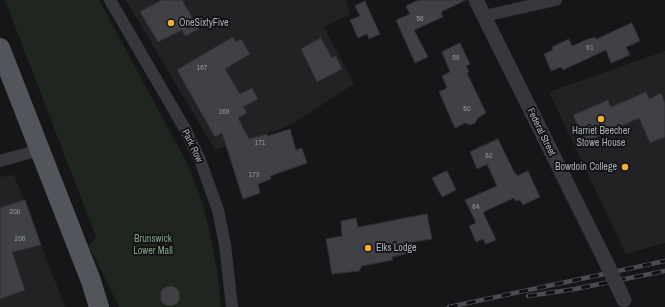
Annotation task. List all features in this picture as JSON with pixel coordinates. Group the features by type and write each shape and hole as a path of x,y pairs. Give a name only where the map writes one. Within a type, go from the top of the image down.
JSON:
{"main road":[{"path":"3,55 91,281 99,307"}],"street":[{"name":"Park Row","path":"110,0 185,129 200,160 218,210 225,246 232,307"},
{"name":"Federal Street","path":"476,0 626,303"},
{"path":"484,16 556,0"},
{"path":"0,161 37,143"}],"shaded area":[{"path":"126,0 346,0 350,14 324,27 354,84 289,126 215,150"},
{"name":"Bowdoin College","path":"665,51 665,243 626,254 549,92"},
{"path":"14,175 65,307 0,307 0,177"}],"green space":[{"name":"Brunswick Lower Mall","path":"5,0 99,0 189,167 203,204 209,230 217,270 221,307 119,307 89,246 96,237"}],"building":[{"name":"OneSixtyFive","path":"162,0 182,0 199,29 185,36 182,30 158,42 140,12"},
{"path":"419,0 466,0 441,12 443,17 414,30 428,57 415,63 396,20 410,14 406,6"},
{"path":"365,1 380,34 369,39 367,34 358,38 350,20 360,16 355,6"},
{"path":"632,23 640,41 626,47 630,55 611,63 606,50 563,70 561,67 551,71 544,54 553,50 552,47 569,39 572,46 588,39 596,37 596,39"},
{"path":"233,37 236,42 241,39 250,54 225,69 240,94 252,88 258,99 243,107 247,113 238,118 249,139 267,134 268,136 290,129 296,150 302,148 307,163 270,176 271,179 258,184 260,193 243,199 222,133 215,137 177,70"},
{"path":"321,38 332,58 336,56 342,69 317,82 301,49"},
{"path":"460,43 470,64 466,66 469,72 467,73 486,113 478,118 475,123 470,125 465,123 455,128 439,92 447,88 442,76 450,72 442,52"},
{"name":"Harriet Beecher Stowe House","path":"646,92 649,99 661,93 665,103 665,137 650,143 639,118 585,142 573,115 608,100 611,107"},
{"path":"498,139 515,174 516,173 517,176 528,171 540,197 523,205 520,200 516,201 514,198 483,212 496,240 486,244 483,239 476,242 469,226 476,223 465,200 497,186 487,164 477,169 470,152"},
{"path":"447,171 456,190 442,197 432,178"},
{"path":"25,200 41,245 12,252 25,290 0,299 0,208"},
{"name":"Elks Lodge","path":"427,214 432,239 407,243 409,253 392,257 393,260 362,266 359,271 332,274 326,239 342,236 341,221 356,218 358,227"},
{"path":"170,286 177,289 180,296 177,303 170,306 163,303 160,296 163,289"}],"railway":[{"path":"449,307 665,261"},
{"path":"528,296 575,289 665,271"}],"place":[{"name":"OneSixtyFive","path":"171,23"},
{"name":"Harriet Beecher Stowe House","path":"601,119"},
{"name":"Bowdoin College","path":"625,167"},
{"name":"Elks Lodge","path":"368,248"}]}
